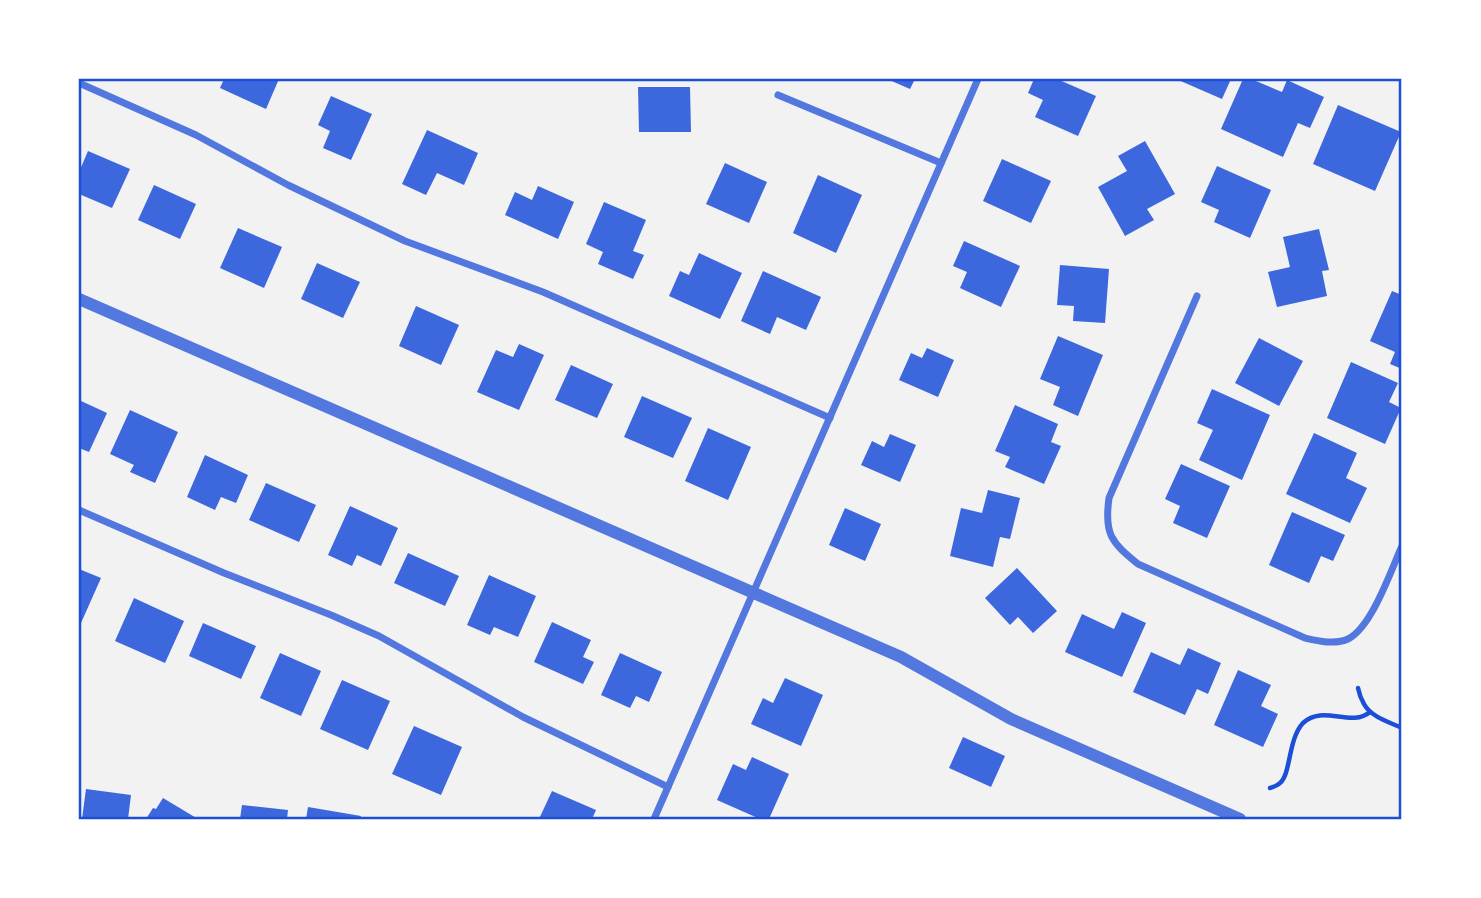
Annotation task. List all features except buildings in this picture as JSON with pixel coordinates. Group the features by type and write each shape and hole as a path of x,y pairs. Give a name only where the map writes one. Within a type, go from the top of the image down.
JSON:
{"street":[{"path":"654,819 978,79"},
{"path":"79,83 196,135 288,185 405,240 543,292 830,418"},
{"path":"778,95 941,163"},
{"path":"1197,296 1109,498 1109,533 1119,549 1138,564 1305,638 1326,642 1348,639 1363,626 1373,611 1402,546"},
{"path":"79,299 901,657 1011,719 1240,819"},
{"path":"79,510 379,636 523,718 668,787"}],"path":[{"path":"1357,688 1370,712 1402,728"},
{"path":"1270,788 1280,783 1285,775 1293,741 1301,726 1310,718 1322,715 1353,718 1365,716 1370,712"}]}
